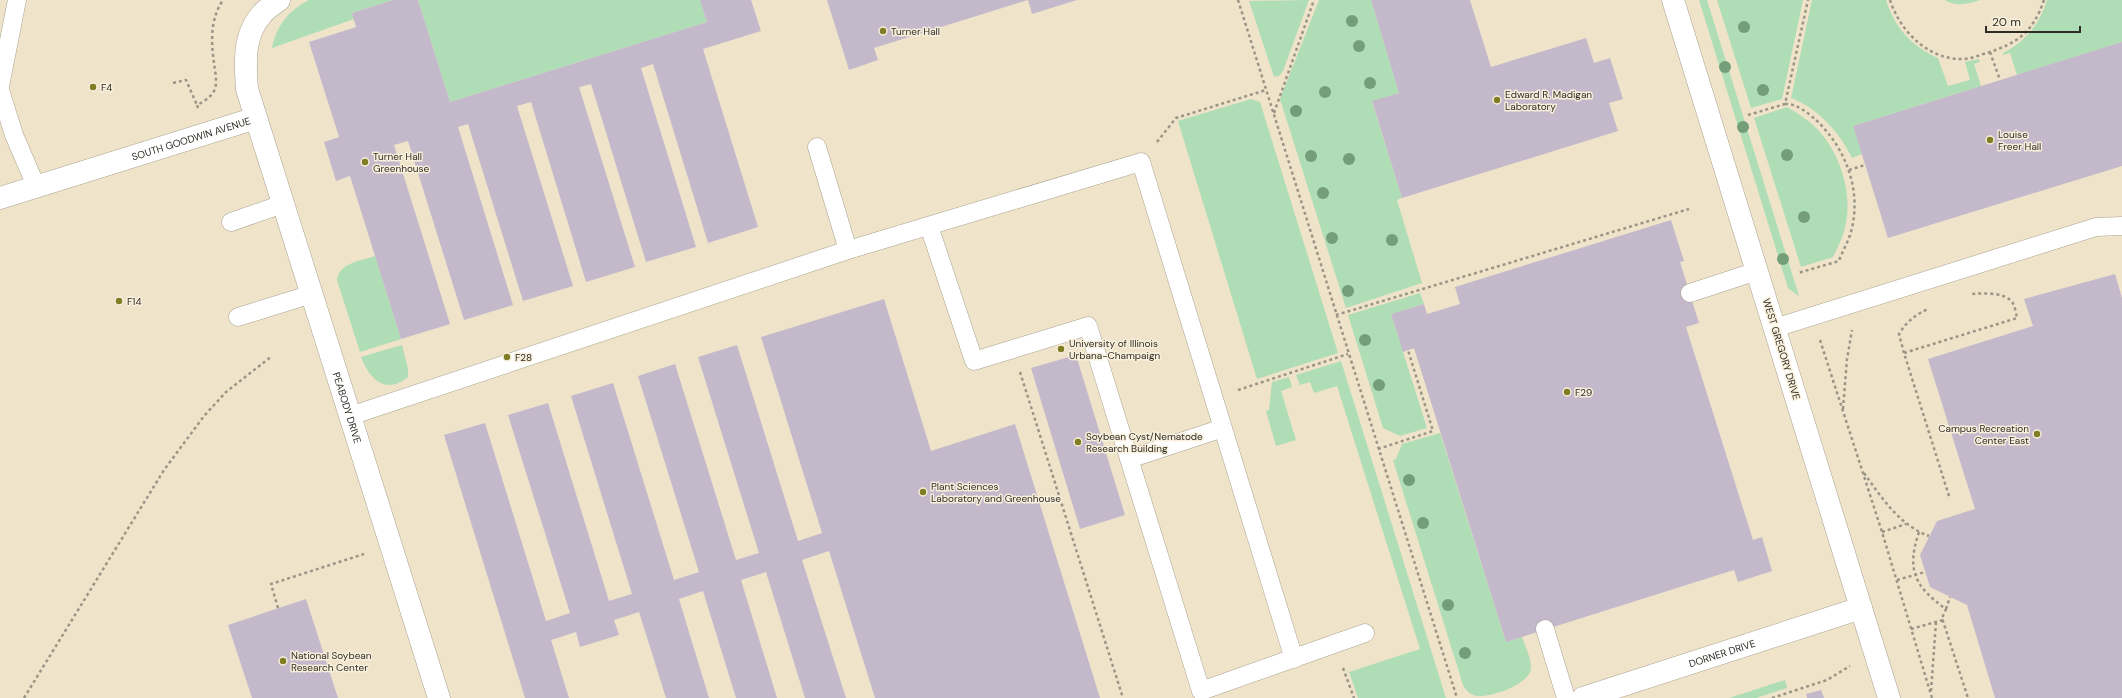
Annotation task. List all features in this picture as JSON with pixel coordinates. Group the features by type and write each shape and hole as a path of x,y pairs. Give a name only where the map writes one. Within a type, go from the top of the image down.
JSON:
{"street":[{"name":"SOUTH GOODWIN AVENUE","path":"0,198 256,118 247,89 246,53 250,34 262,14 279,0"},
{"name":"WEST GREGORY DRIVE","path":"1673,0 1889,698"},
{"name":"PEABODY DRIVE","path":"256,118 439,698"},
{"name":"DORNER DRIVE","path":"1583,698 1861,608"}],"lane":[{"path":"0,86 17,0"},
{"path":"0,90 14,135 36,186"},
{"path":"817,147 848,250"},
{"path":"350,416 848,250 1141,162 1294,659"},
{"path":"231,222 283,204"},
{"path":"929,226 974,361 1088,326 1201,691 1214,692 1294,659 1365,633"},
{"path":"1775,328 2096,227 2122,226"},
{"path":"1690,293 1758,271"},
{"path":"238,317 312,294"},
{"path":"1129,459 1223,428"},
{"path":"1545,630 1566,698"}],"path":[{"path":"197,105 206,100 214,91 216,77 212,50 212,25 223,0"},
{"path":"1238,0 1348,354 1458,698"},
{"path":"1274,114 1314,0"},
{"path":"1785,104 1808,0"},
{"path":"1890,0 1894,12 1903,28 1917,42 1938,54 1964,60 2007,47 2022,37 2033,24 2044,0"},
{"path":"1990,52 2000,80"},
{"path":"173,83 186,80 199,111"},
{"path":"1141,162 1176,118 1266,90"},
{"path":"1748,115 1791,103 1801,109 1824,128 1841,151 1849,170 1854,202 1853,222 1850,235 1839,261 1798,273"},
{"path":"1849,170 1865,165"},
{"path":"1336,315 1689,209"},
{"path":"1904,353 2017,318 2012,302 2007,297 1982,293 1966,295"},
{"path":"1934,306 1921,312 1904,325 1899,338 1949,496"},
{"path":"1843,411 1847,359 1853,327"},
{"path":"1818,334 1863,471 1932,698"},
{"path":"1011,349 1025,388 1123,698"},
{"path":"1378,449 1433,431 1408,350"},
{"path":"1213,398 1348,354"},
{"path":"24,698 164,470 204,416 226,392 272,356"},
{"path":"1863,471 1890,508 1906,524 1929,536"},
{"path":"1882,532 1906,524"},
{"path":"1919,532 1912,551 1915,575 1927,595 1946,609"},
{"path":"278,608 271,584 391,545"},
{"path":"1897,580 1925,572"},
{"path":"1950,597 1943,620 1968,698"},
{"path":"1912,629 1943,620"},
{"path":"1931,694 1936,622"},
{"path":"1335,645 1354,698"},
{"path":"1772,698 1827,680 1852,665"}],"shaded area":[{"name":"University of Illinois Urbana-Champaign","path":"0,0 2122,0 2122,698 0,698"}],"green space":[{"path":"309,0 393,0 352,13 354,19 272,48 277,32 285,19 296,8"},
{"path":"418,0 700,0 707,22 450,102"},
{"path":"1309,0 1283,71 1279,76 1274,77 1249,1"},
{"path":"1319,0 1371,0 1399,93 1372,102 1402,198 1397,200 1422,283 1346,308 1280,99"},
{"path":"1699,0 1707,0 1799,296 1788,288"},
{"path":"1717,0 1803,0 1782,99 1751,108"},
{"path":"1812,0 1886,0 1894,19 1905,35 1920,48 1938,58 1948,86 1970,80 1965,62 1979,59 1980,62 1974,64 1981,86 1853,126 1862,154 1852,158 1841,139 1827,122 1801,102 1791,98"},
{"path":"1945,0 1980,0 1967,4 1953,4"},
{"path":"2047,0 2122,0 2122,42 2017,75 2010,53 2003,55 2003,53 2011,49 2025,38 2031,31 2040,17"},
{"path":"1251,99 1260,102 1338,353 1257,379 1178,121"},
{"path":"1787,107 1812,124 1826,140 1838,162 1846,186 1847,210 1845,227 1833,257 1801,267 1754,118"},
{"path":"375,256 401,339 360,352 337,280 342,269 352,263"},
{"path":"1420,293 1424,304 1391,314 1427,428 1400,436 1383,428 1348,315"},
{"path":"402,345 408,369 408,377 393,385 386,385 374,378 361,357"},
{"path":"1341,361 1446,698 1358,698 1349,672 1420,649 1337,386 1314,393 1310,382 1300,385 1296,375"},
{"path":"1289,377 1292,387 1281,391 1296,440 1276,446 1266,411 1269,410 1272,382"},
{"path":"1440,433 1506,642 1522,637 1530,660 1530,673 1525,679 1509,689 1491,695 1477,696 1469,692 1463,685 1393,460 1396,459 1402,444"},
{"path":"1785,680 1787,688 1756,698 1729,698"}],"building":[{"name":"Turner Hall Greenhouse","path":"393,0 418,0 450,102 707,22 700,0 751,0 761,31 703,49 758,227 708,243 653,64 641,68 696,247 646,262 591,84 579,87 635,267 586,282 531,102 517,106 573,286 523,301 468,124 458,127 513,305 464,320 408,141 394,145 450,324 401,339 350,176 336,181 324,142 339,137 309,42 356,27 352,13"},
{"name":"Turner Hall","path":"827,0 1028,0 874,48 878,60 849,70"},
{"path":"1028,0 1077,0 1032,14"},
{"name":"Edward R. Madigan Laboratory","path":"1371,0 1470,0 1491,67 1586,38 1594,63 1610,58 1623,99 1609,103 1618,131 1402,198 1372,101 1399,93"},
{"name":"Louise Freer Hall","path":"2122,42 2122,166 1888,238 1853,126"},
{"name":"F29","path":"1671,220 1684,261 1680,262 1699,323 1686,327 1753,540 1762,537 1772,571 1738,582 1734,570 1506,642 1414,348 1403,352 1391,314 1424,304 1427,314 1460,304 1455,287"},
{"name":"Campus Recreation Center East","path":"2115,274 2122,298 2122,698 1995,698 1967,605 1930,587 1920,555 1937,521 1975,509 1928,359 2033,326 2024,299"},
{"name":"Plant Sciences Laboratory and Greenhouse","path":"884,299 931,451 1015,424 1100,698 875,698 829,551 802,560 846,698 805,698 766,572 741,580 777,698 736,698 703,591 679,599 709,698 666,698 639,612 614,620 619,635 580,647 576,632 551,640 569,698 525,698 444,435 485,423 546,621 570,613 508,415 548,403 609,601 632,594 571,396 613,383 674,580 699,572 638,376 675,364 736,560 759,553 698,357 737,345 798,541 822,533 761,337"},
{"name":"Soybean Cyst/Nematode Research Building","path":"1076,355 1125,515 1080,529 1031,368"},
{"name":"National Soybean Research Center","path":"306,599 338,698 252,698 228,625"},
{"path":"1821,690 1824,698 1807,698 1806,694"}],"place":[{"name":"Turner Hall","path":"883,31"},
{"name":"F4","path":"93,87"},
{"name":"Edward R. Madigan Laboratory","path":"1497,100"},
{"name":"Louise Freer Hall","path":"1990,140"},
{"name":"Turner Hall Greenhouse","path":"365,162"},
{"name":"F14","path":"119,301"},
{"name":"University of Illinois Urbana-Champaign","path":"1061,349"},
{"name":"F28","path":"507,357"},
{"name":"F29","path":"1567,392"},
{"name":"Campus Recreation Center East","path":"2037,434"},
{"name":"Soybean Cyst/Nematode Research Building","path":"1078,442"},
{"name":"Plant Sciences Laboratory and Greenhouse","path":"923,492"},
{"name":"National Soybean Research Center","path":"283,661"}]}
